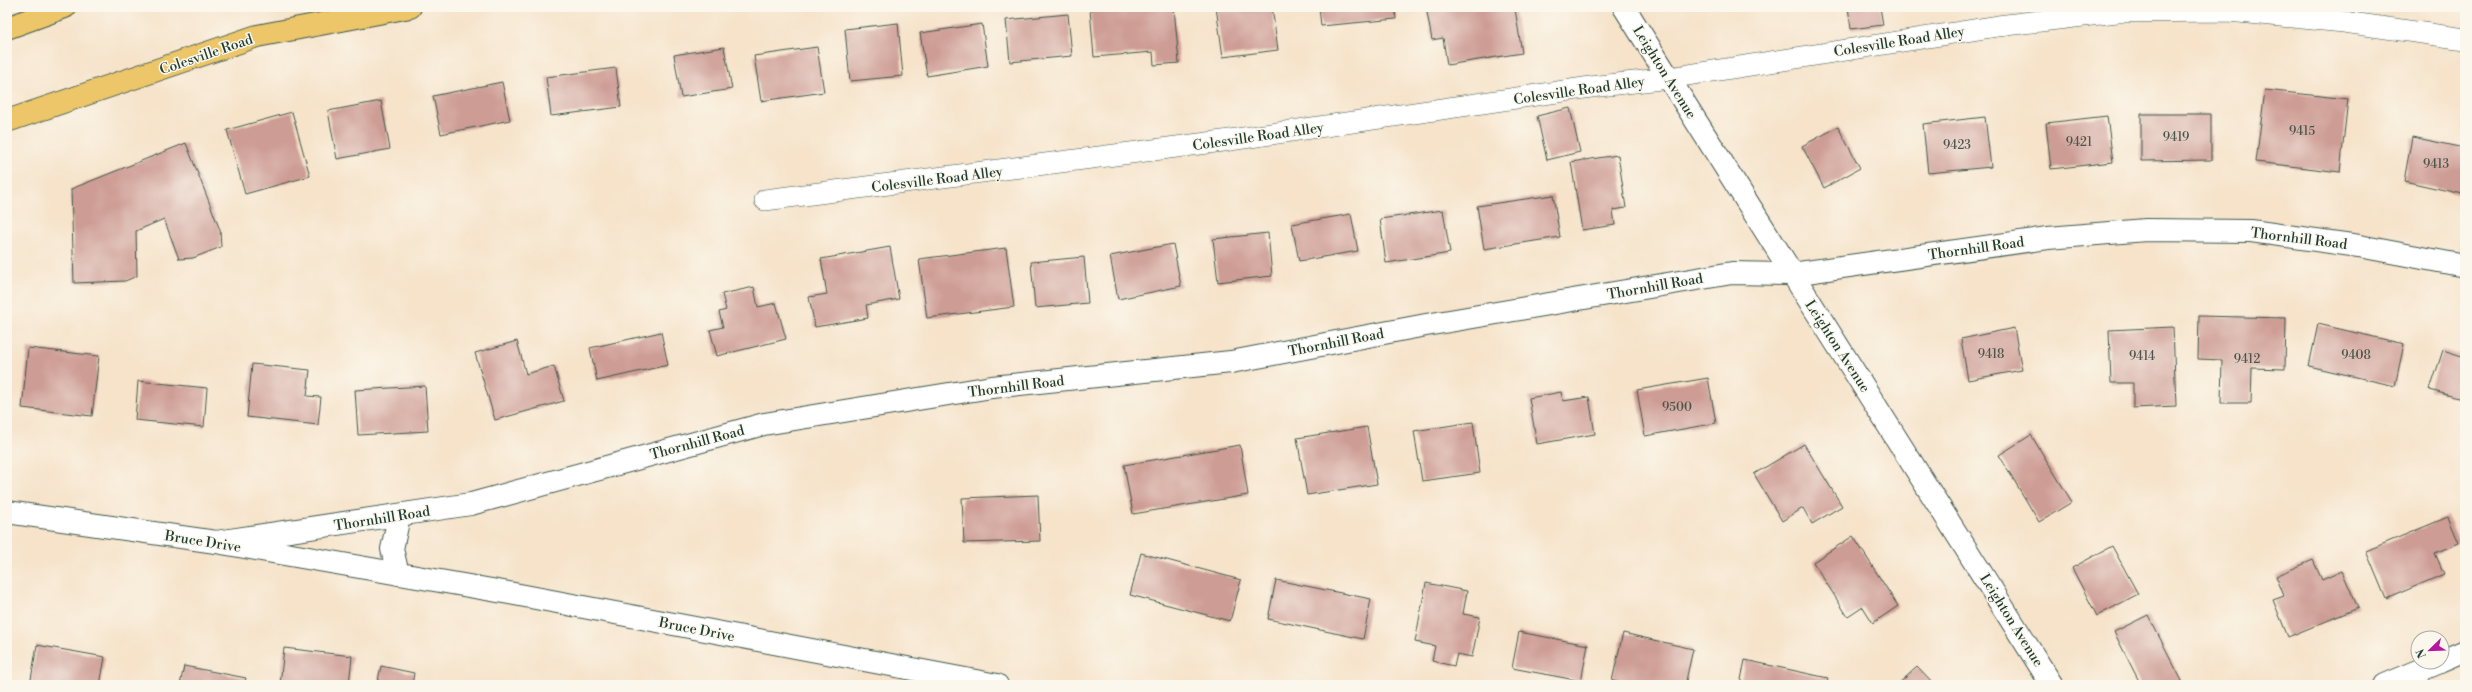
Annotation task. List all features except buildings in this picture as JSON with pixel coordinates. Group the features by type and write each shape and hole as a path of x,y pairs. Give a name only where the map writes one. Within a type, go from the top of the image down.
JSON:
{"highway":[{"path":"10,23 65,7"},
{"name":"Colesville Road","path":"7,121 256,36 410,7"}],"street":[{"name":"Leighton Avenue","path":"1624,7 2052,685"},
{"name":"Thornhill Road","path":"216,542 399,516 470,504 764,424 992,387 1231,362 1426,325 1732,273 1792,274 2048,238 2146,230 2251,231 2359,246 2465,266"},
{"name":"Bruce Drive","path":"7,512 216,542 398,574 997,685"},
{"path":"398,574 392,549 399,516"},
{"path":"2450,657 2465,651"},
{"path":"2385,685 2420,670"}],"lane":[{"name":"Colesville Road Alley","path":"765,200 1208,143 1591,87 1669,78 1998,26 2117,12 2228,11 2344,22 2465,39"}]}
